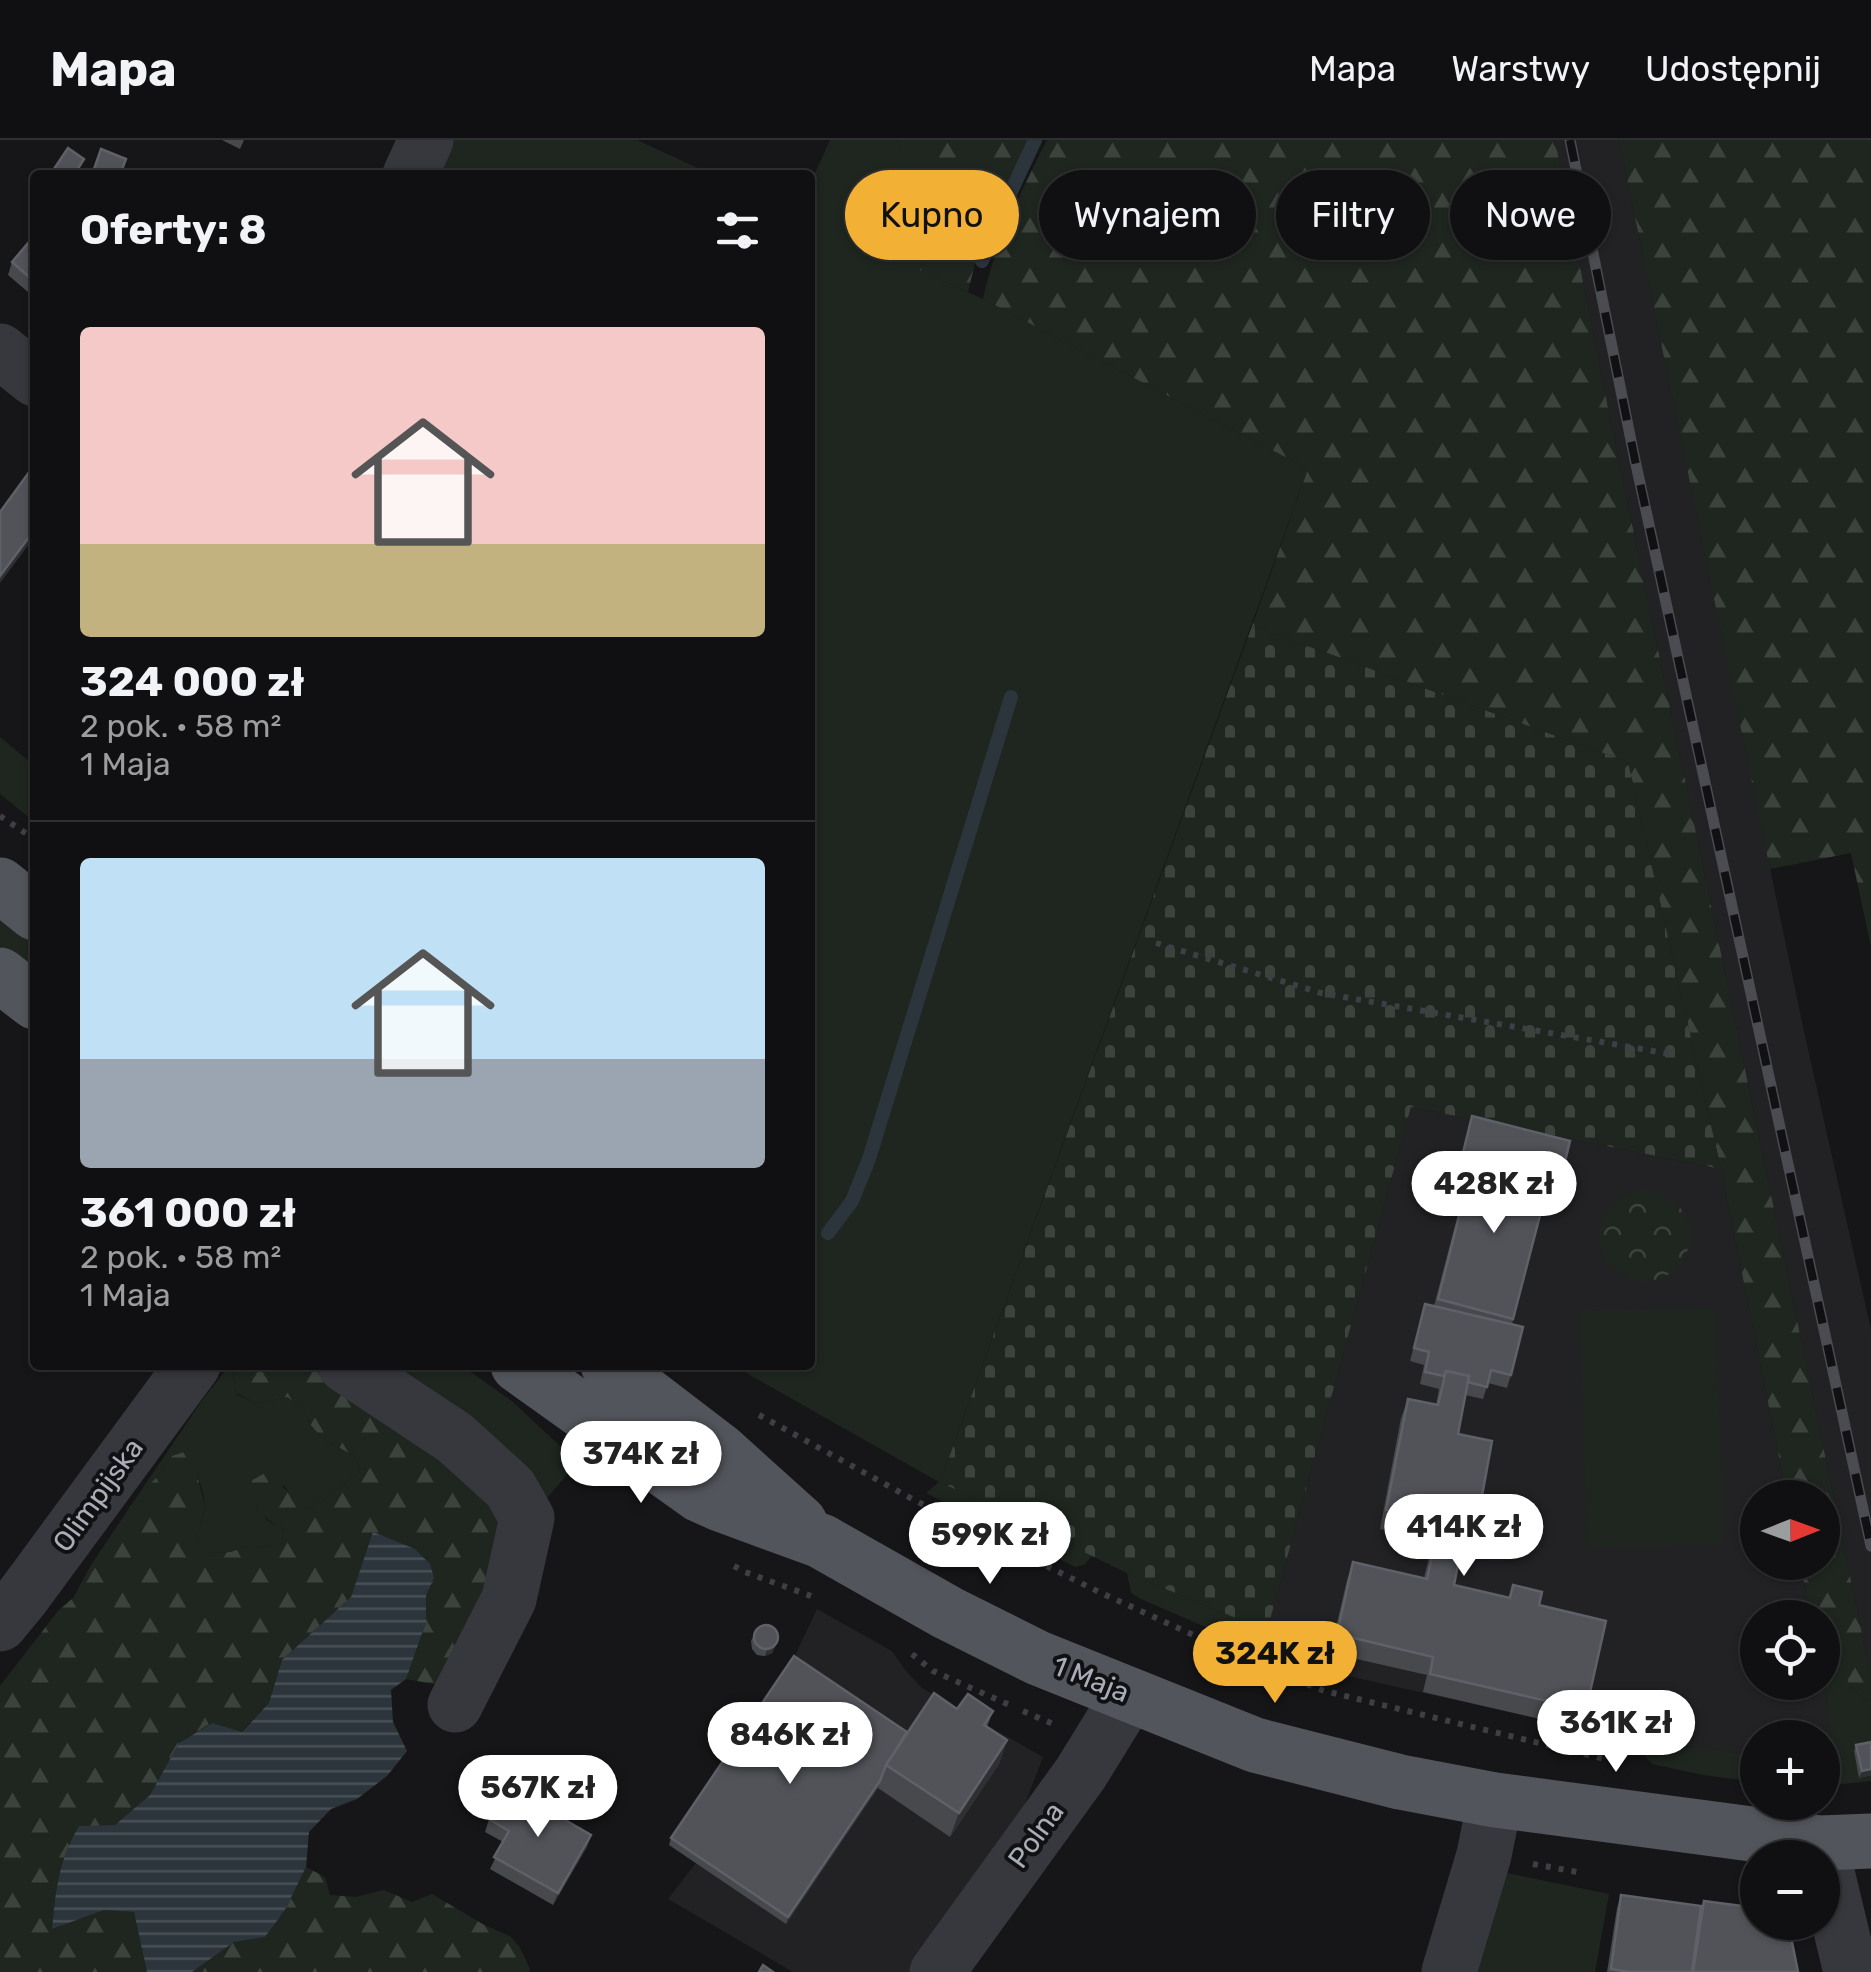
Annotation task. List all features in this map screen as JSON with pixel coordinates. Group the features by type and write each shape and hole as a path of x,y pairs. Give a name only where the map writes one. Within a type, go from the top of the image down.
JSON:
{"main road":[{"path":"0,885 30,909"},
{"path":"0,975 30,998"},
{"name":"1 Maja","path":"525,1370 700,1494 821,1541 963,1621 1038,1658 1255,1745 1400,1782 1495,1800 1845,1842"},
{"name":"1 Maja","path":"615,1370 719,1450 821,1541"}],"street":[{"path":"412,170 426,140"},
{"path":"0,351 30,375"},
{"name":"Olimpijska","path":"0,1624 189,1370"},
{"path":"353,1370 454,1438 510,1488 527,1518 508,1599 455,1705"},
{"name":"Polna","path":"937,1972 1086,1767 1130,1695"},
{"path":"1449,1972 1484,1855 1495,1800"},
{"path":"1845,1842 1851,1972"}],"path":[{"path":"0,816 30,834"},
{"path":"1156,943 1320,993 1676,1055"},
{"path":"754,1412 934,1510 1099,1592 1277,1673 1324,1691 1592,1756"}],"shaded area":[{"path":"1555,140 1619,140 1803,1027 1871,1330 1871,1677 1840,1527 1840,1480 1830,1480 1579,260 1611,260 1611,170 1561,170"},
{"path":"1411,1107 1721,1169 1784,1480 1740,1480 1740,1580 1803,1580 1808,1600 1740,1600 1740,1700 1827,1700 1830,1720 1740,1720 1740,1753 1691,1747 1579,1728 1326,1671 1267,1631"},
{"path":"373,1532 415,1549 430,1564 434,1578 426,1596 426,1622 406,1679 391,1690 393,1722 407,1751 387,1776 357,1799 331,1809 309,1832 306,1867 285,1910 265,1937 234,1942 192,1972 147,1972 134,1912 104,1910 52,1929 62,1864 79,1826 115,1825 150,1795 179,1743 212,1723 242,1732 269,1703 282,1660 351,1597"},
{"path":"817,1609 892,1651 922,1688 1043,1757 1025,1804 1032,1810 915,1972 793,1972 668,1899 696,1863 669,1845 792,1662"}],"green space":[{"path":"446,140 637,140 702,170 432,170"},
{"path":"830,140 897,140 907,170 845,170 845,260 921,260 920,270 1308,469 940,1482 1093,1555 1084,1565 1075,1567 926,1493 939,1482 741,1370 815,1370 815,173"},
{"path":"897,140 1031,140 1017,170 907,170"},
{"path":"1047,140 1555,140 1561,170 1450,170 1450,260 1579,260 1830,1480 1784,1480 1721,1169 1628,762 1252,626 1308,469 983,299 994,260 1019,260 1019,196"},
{"path":"1619,140 1871,140 1871,947 1851,853 1770,869"},
{"path":"922,260 976,260 968,292 920,270"},
{"path":"1252,626 1628,762 1721,1169 1411,1107 1267,1631 1127,1573 940,1482"},
{"path":"0,737 30,762 30,817 0,794"},
{"path":"0,917 30,941 30,969 0,946"},
{"path":"1645,1191 1677,1204 1690,1236 1677,1268 1645,1281 1613,1268 1600,1236 1613,1204"},
{"path":"1717,1308 1723,1544 1586,1547 1581,1311"},
{"path":"226,1370 233,1370 236,1394 257,1404 287,1397 303,1407 322,1438 356,1457 360,1472 307,1508 292,1499 284,1485 256,1505 268,1521 284,1529 281,1547 247,1546 231,1552 207,1553 195,1536 206,1509 197,1475 172,1456 138,1495"},
{"path":"233,1370 328,1370 459,1461 502,1525 491,1580 439,1685 406,1679 426,1622 426,1596 434,1578 374,1532 351,1597 282,1660 269,1703 241,1732 211,1723 179,1743 150,1795 115,1825 79,1827 72,1840 59,1876 52,1929 104,1910 134,1912 147,1972 0,1972 0,1686 58,1611 73,1598 138,1495 172,1456 202,1446 208,1456 197,1475 206,1509 195,1536 208,1553 231,1552 247,1546 281,1547 284,1529 260,1510 247,1483 267,1472 307,1508 360,1472 356,1457 322,1438 303,1407 287,1397 257,1404 236,1393"},
{"path":"370,1370 468,1370 513,1402 575,1460 576,1464 542,1504"},
{"path":"1840,1527 1871,1677 1871,1702 1853,1690 1840,1671 1840,1600 1808,1600 1803,1580 1840,1580"},
{"path":"1127,1573 1267,1631 1255,1641 1240,1642 1131,1593"},
{"path":"1840,1670 1853,1690 1871,1702 1871,1781 1840,1784 1840,1720 1829,1720 1826,1700 1840,1700"},
{"path":"1635,1738 1740,1753 1740,1780 1652,1764"},
{"path":"306,1867 325,1877 330,1895 356,1897 384,1890 412,1902 432,1894 510,1936 519,1946 529,1972 192,1972 234,1942 265,1937 285,1910"},
{"path":"1492,1870 1609,1894 1595,1972 1464,1972"}],"building":[{"path":"68,148 84,159 77,170 53,170"},
{"path":"101,149 126,159 122,170 94,170"},
{"path":"30,241 30,278 12,262"},
{"path":"30,471 30,536 0,576 0,512"},
{"path":"1472,1116 1570,1141 1560,1182 1550,1179 1551,1173 1475,1154 1474,1160 1462,1157"},
{"path":"1475,1154 1551,1173 1513,1319 1438,1299"},
{"path":"1425,1304 1523,1327 1511,1375 1491,1370 1487,1387 1468,1382 1469,1376 1425,1372 1429,1352 1414,1348"},
{"path":"1446,1371 1469,1376 1458,1434 1492,1441 1480,1507 1470,1505 1454,1585 1510,1598 1513,1585 1542,1592 1539,1605 1606,1621 1586,1710 1430,1674 1433,1657 1337,1634 1353,1562 1427,1579 1440,1521 1386,1510 1408,1399 1438,1405"},
{"path":"766,1625 775,1628 775,1646 766,1649 757,1646 754,1637 757,1628"},
{"path":"794,1656 907,1732 880,1781 788,1917 671,1838"},
{"path":"934,1693 957,1709 968,1694 993,1711 984,1725 1007,1740 959,1813 886,1765"},
{"path":"1871,1742 1871,1769 1862,1771 1856,1745"},
{"path":"508,1787 591,1835 558,1893 494,1857 509,1831 489,1819"},
{"path":"1621,1895 1701,1906 1692,1972 1611,1969"},
{"path":"1704,1901 1740,1906 1740,1940 1792,1940 1798,1972 1693,1972"}],"waterway":[{"path":"982,261 1035,140"},
{"path":"828,1233 852,1201 869,1159 1011,697"}],"railway":[{"path":"1570,140 1635,460 1871,1546"}]}
